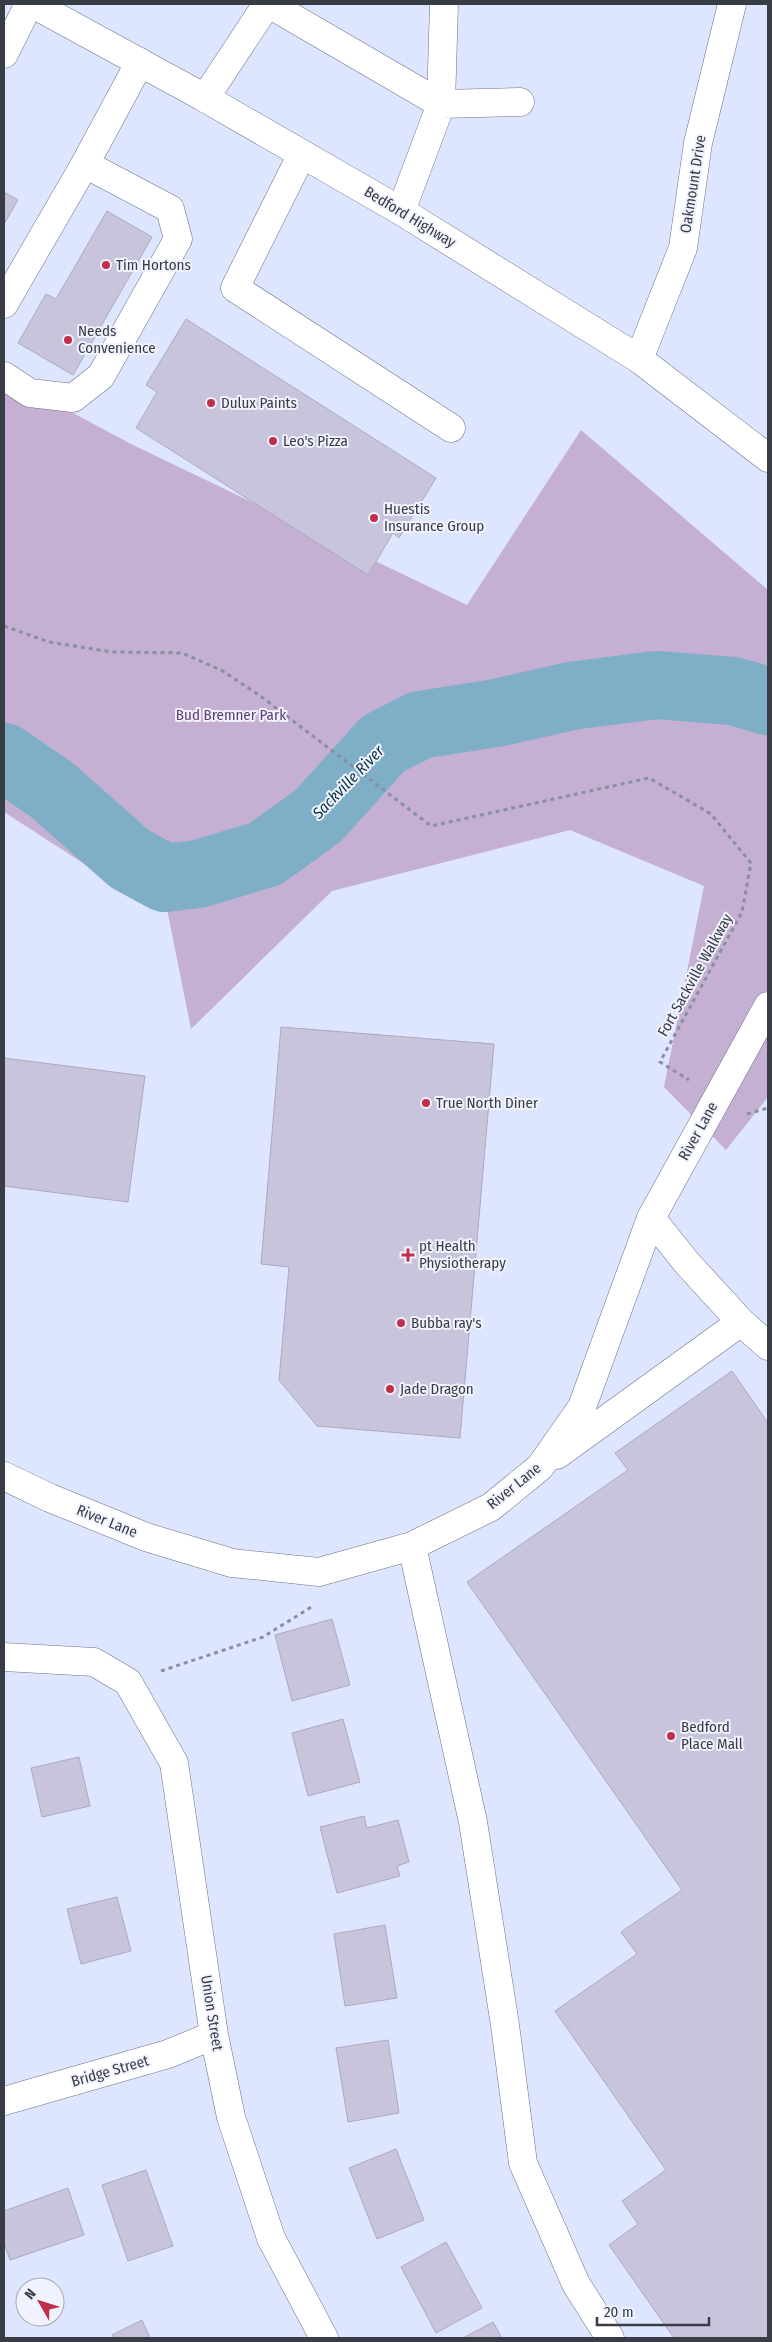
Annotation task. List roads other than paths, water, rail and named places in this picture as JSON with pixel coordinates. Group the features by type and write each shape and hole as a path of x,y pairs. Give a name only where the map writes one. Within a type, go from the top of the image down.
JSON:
{"street":[{"path":"4,54 29,4"},
{"name":"Bedford Highway","path":"33,4 205,98 402,211 639,359 768,458"},
{"path":"205,98 268,4 441,104 520,102"},
{"path":"402,211 441,104 451,4"},
{"name":"Oakmount Drive","path":"639,359 683,248 698,143 732,4"},
{"path":"4,304 85,164 140,62"},
{"path":"302,154 235,288 451,428"},
{"path":"4,376 30,393 73,398 101,376 178,240 170,209 85,164"},
{"name":"River Lane","path":"4,1476 50,1498 146,1537 232,1563 319,1572 412,1546 491,1507 540,1467 582,1406 651,1218 768,1006"},
{"path":"651,1218 687,1263 740,1322 768,1346"},
{"path":"540,1467 740,1322"},
{"path":"412,1546 473,1822 505,2025 523,2163 576,2284 610,2338"},
{"name":"Union Street","path":"4,1657 94,1662 128,1682 174,1763 214,2036 231,2117 271,2238 324,2338"},
{"name":"Bridge Street","path":"4,2101 168,2054 214,2036"}],"waterway":[{"name":"Sackville River","path":"4,757 52,790 130,859 165,878 198,874 265,854 318,816 383,744 420,725 496,713 571,696 656,685 733,691 768,701"}],"place":[{"name":"Tim Hortons","path":"106,265"},
{"name":"Needs Convenience","path":"68,340"},
{"name":"Dulux Paints","path":"211,403"},
{"name":"Leo's Pizza","path":"273,441"},
{"name":"Huestis Insurance Group","path":"374,518"},
{"name":"True North Diner","path":"426,1103"},
{"name":"pt Health Physiotherapy","path":"408,1255"},
{"name":"Bubba ray's","path":"401,1323"},
{"name":"Jade Dragon","path":"390,1389"},
{"name":"Bedford Place Mall","path":"671,1736"}],"park label":[{"name":"Bud Bremner Park","path":"231,715"}]}
